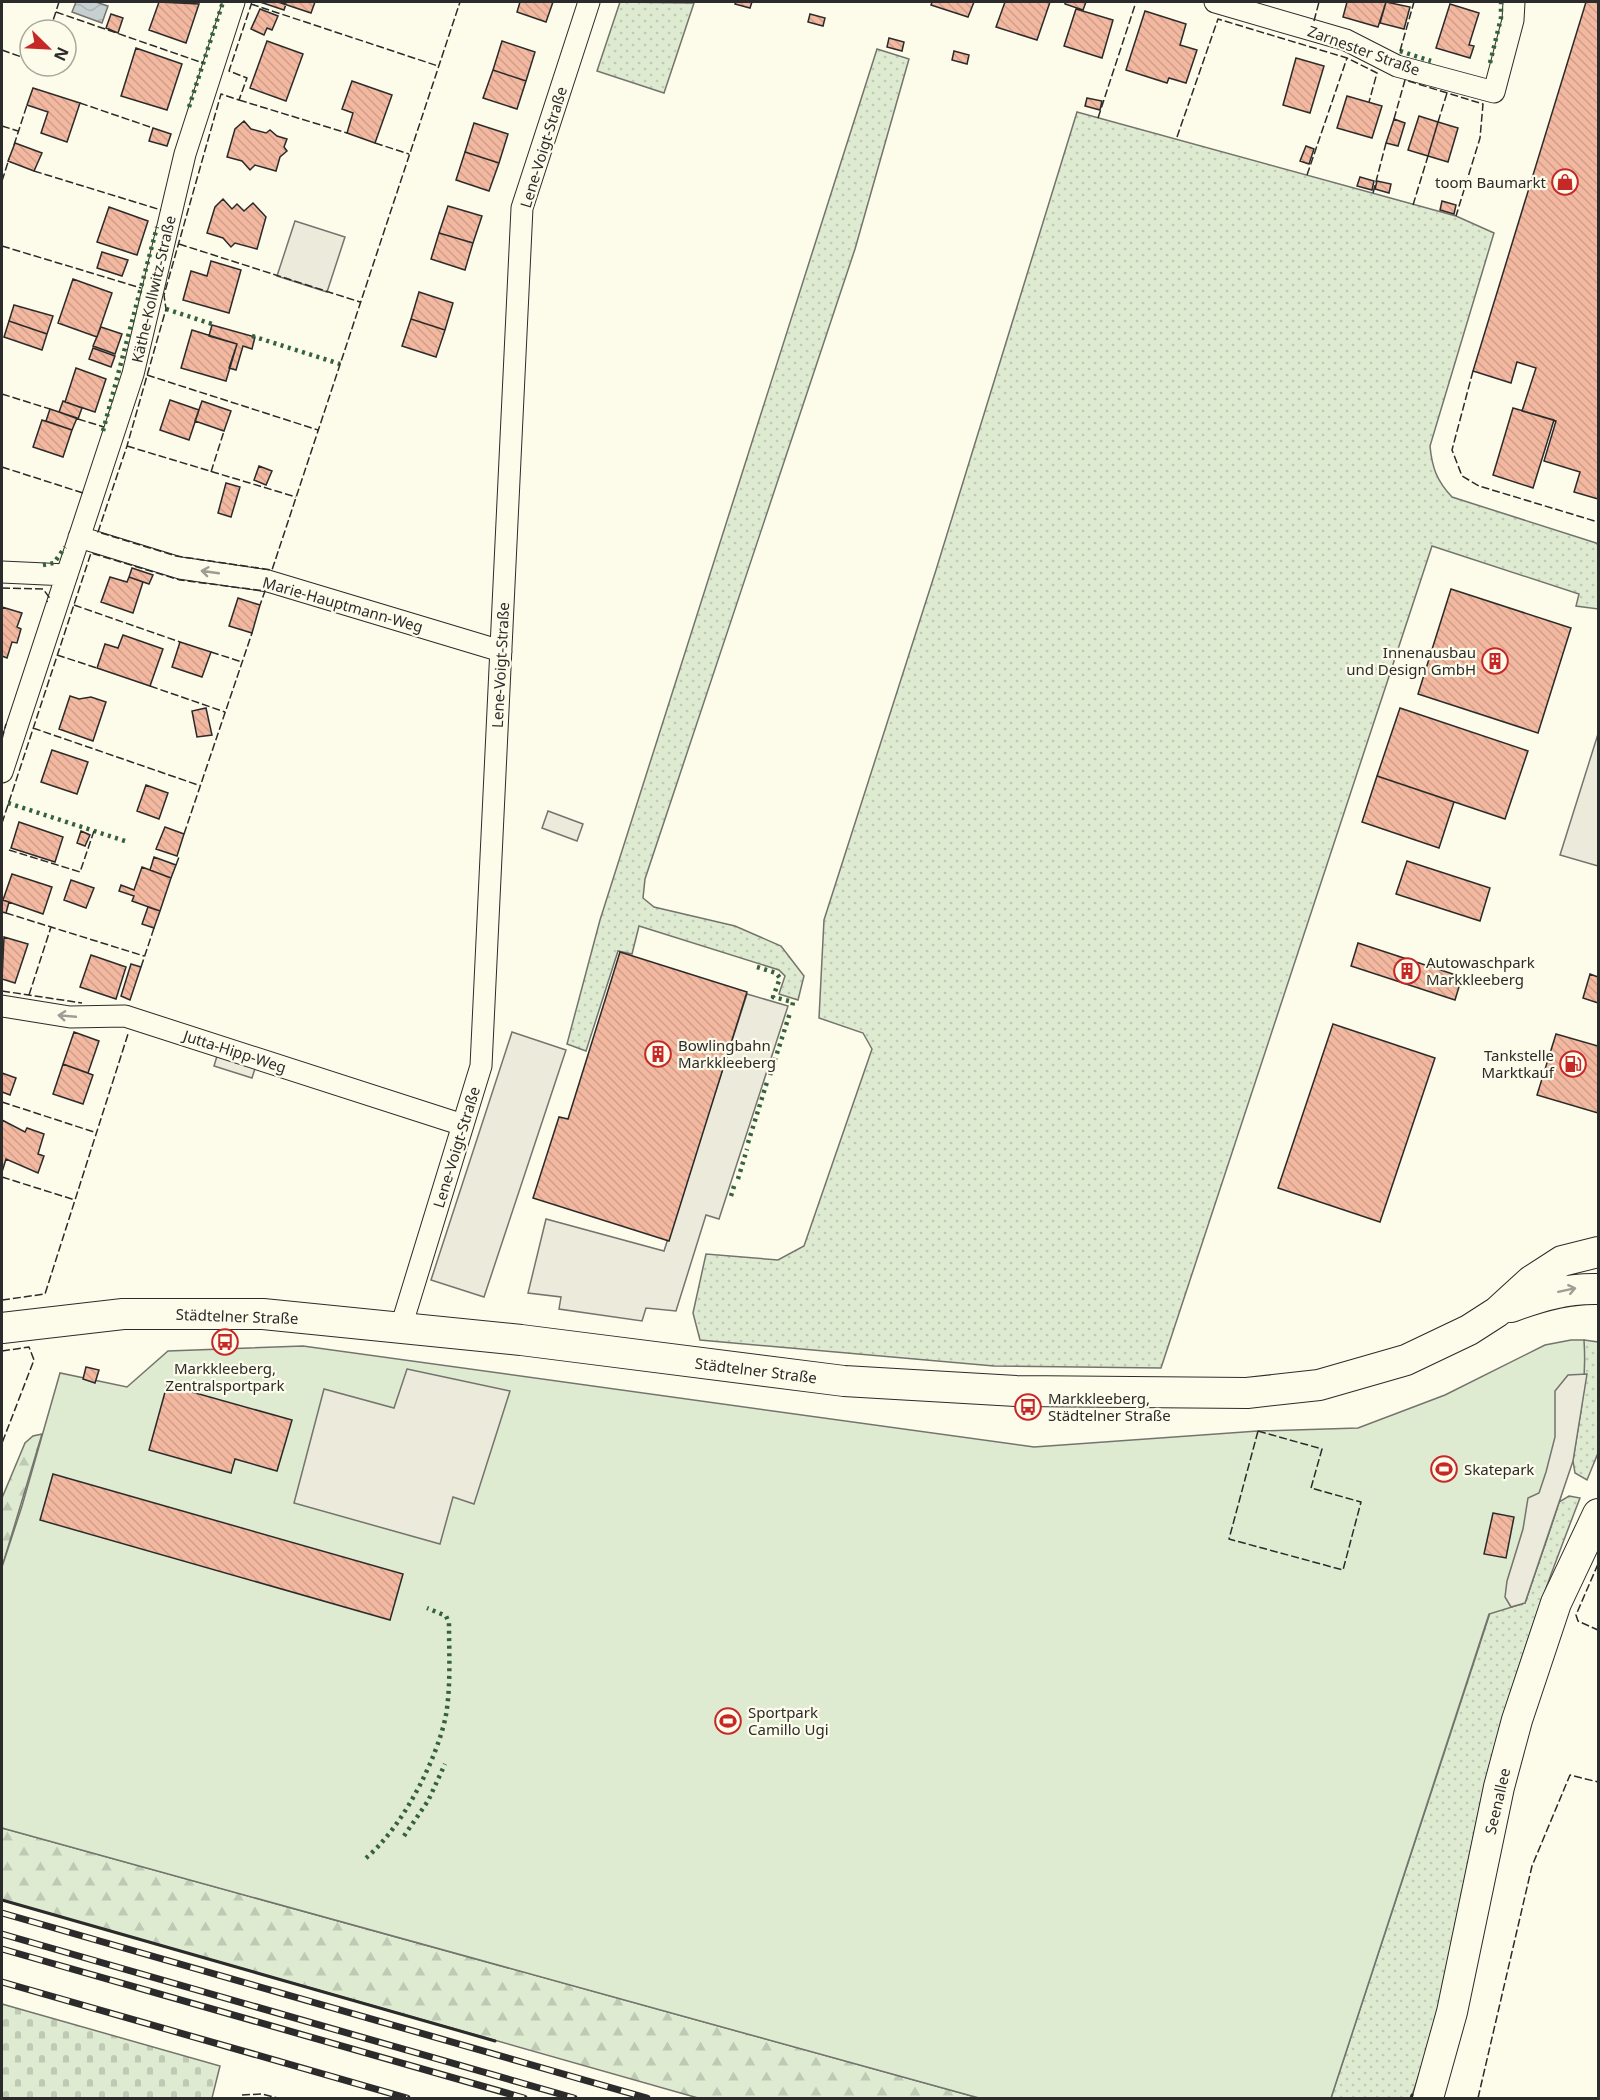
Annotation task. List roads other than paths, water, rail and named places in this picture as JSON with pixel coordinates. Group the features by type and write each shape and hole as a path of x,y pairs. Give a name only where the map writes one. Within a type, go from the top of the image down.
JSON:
{"street":[{"name":"Käthe-Kollwitz-Straße","path":"2,772 133,374 185,154 234,2"},
{"name":"Lene-Voigt-Straße","path":"400,1328 481,1066 522,208 589,2"},
{"name":"Zarnester Straße","path":"1215,2 1346,40 1397,66 1494,92 1513,20 1514,2"},
{"name":"Marie-Hauptmann-Weg","path":"79,537 180,568 268,580 501,651"},
{"path":"2,572 67,575"},
{"name":"Jutta-Hipp-Weg","path":"2,1006 70,1017 125,1016 463,1125"},
{"name":"Städtelner Straße","path":"1497,1312 1531,1281 1562,1261 1599,1252"},
{"name":"Städtelner Straße","path":"2,1328 123,1314 253,1314 400,1328 844,1381 1016,1391 1237,1393 1319,1384 1364,1374 1436,1347 1497,1312 1549,1294 1577,1288 1599,1289"},
{"name":"Seenallee","path":"1428,2098 1452,2012 1499,1787 1516,1720 1556,1603 1599,1514"}],"water":[{"path":"76,2 96,2 108,6 102,23 72,12"}],"railway":[{"path":"2,1913 647,2098"},
{"path":"2,1934 574,2098"},
{"path":"2,1949 524,2098"},
{"path":"2,1982 407,2098"}],"place":[{"name":"toom Baumarkt","path":"1565,182"},
{"name":"Innenausbau und Design GmbH","path":"1495,661"},
{"name":"Autowaschpark Markkleeberg","path":"1407,971"},
{"name":"Bowlingbahn Markkleeberg","path":"658,1054"},
{"name":"Tankstelle Marktkauf","path":"1573,1064"},
{"name":"Markkleeberg, Zentralsportpark","path":"225,1342"},
{"name":"Markkleeberg, Städtelner Straße","path":"1028,1407"},
{"name":"Skatepark","path":"1444,1469"},
{"name":"Sportpark Camillo Ugi","path":"728,1721"}]}
